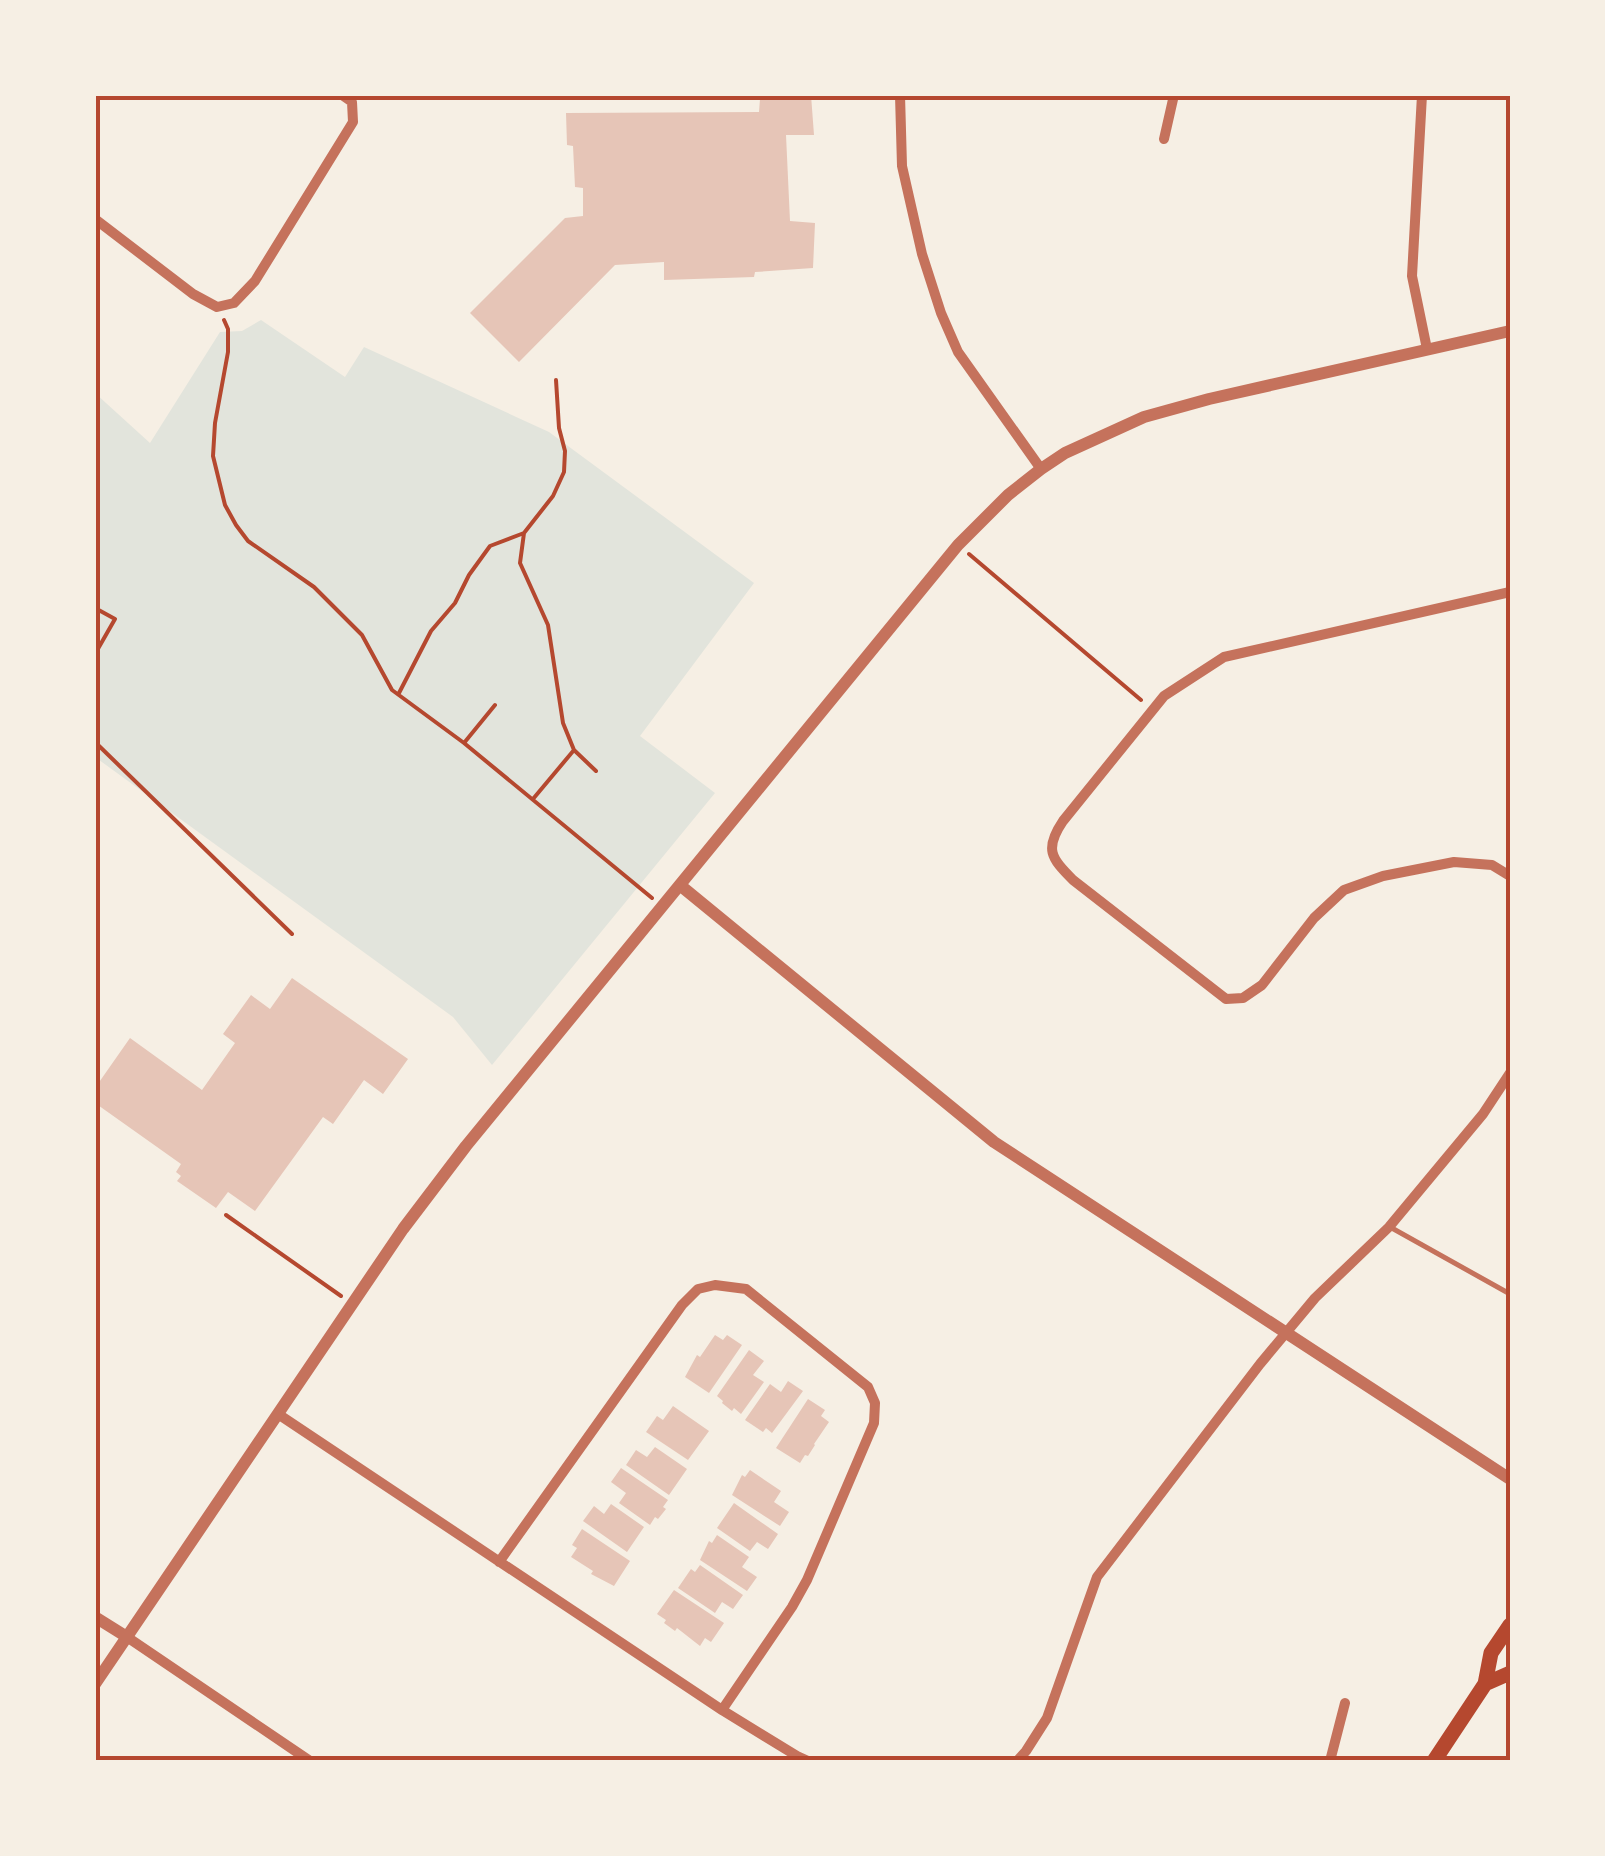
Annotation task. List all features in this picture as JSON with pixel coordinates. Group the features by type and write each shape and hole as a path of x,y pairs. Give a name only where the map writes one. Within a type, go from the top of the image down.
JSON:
{"main road":[{"path":"1434,1761 1485,1684 1490,1654 1510,1625"},
{"path":"1485,1684 1510,1673"}],"street":[{"path":"95,219 193,294 217,307 234,303 255,281 353,122 352,102 342,95"},
{"path":"900,95 902,166 922,254 941,313 958,352 1041,469"},
{"path":"1164,139 1174,95"},
{"path":"1422,95 1412,276 1427,349"},
{"path":"95,1684 402,1229 958,544 1008,494 1091,440 1144,417 1510,332"},
{"path":"1510,592 1224,657 1164,696 1064,821 1053,836 1051,848 1058,864 1073,880 1226,999 1242,998 1262,985 1314,918 1344,890 1383,876 1454,862 1492,865 1510,876"},
{"path":"681,886 994,1142 1510,1478"},
{"path":"1017,1761 1047,1718 1097,1577 1260,1364 1315,1298 1390,1227 1483,1114 1510,1073"},
{"path":"499,1562 682,1305 698,1289 715,1285 746,1289 868,1386 875,1403 874,1424 807,1580 722,1710"},
{"path":"278,1414 722,1710 808,1761"},
{"path":"95,1617 310,1761"},
{"path":"1330,1761 1345,1702"}],"lane":[{"path":"1390,1227 1510,1294"}],"path":[{"path":"217,307 228,329 228,352 213,456 225,505 248,541 314,587 362,636 392,690 464,743 664,908"},
{"path":"556,380 559,428 566,450 564,472 552,496 524,533 520,563 548,625 563,723 574,750 596,770"},
{"path":"398,694 431,631 455,603 490,546 524,533"},
{"path":"958,544 1152,710"},
{"path":"95,608 115,619 95,654"},
{"path":"464,743 495,705"},
{"path":"95,742 292,934"},
{"path":"533,799 574,750"},
{"path":"226,1215 352,1304"},
{"path":"1505,1761 1510,1754"}],"shaded area":[{"path":"261,320 345,377 364,347 549,432 754,583 640,736 715,793 492,1065 453,1017 95,757 95,393 150,443 220,332 242,331"}],"building":[{"path":"811,95 814,135 786,135 790,221 815,223 813,268 755,272 754,277 664,280 664,262 615,265 519,362 470,313 565,218 583,216 583,188 575,187 566,113 759,112 760,99"},
{"path":"292,978 408,1059 383,1094 364,1080 333,1124 323,1117 255,1211 228,1192 216,1208 177,1181 181,1176 176,1172 181,1164 95,1103 95,1088 130,1038 202,1090 235,1043 223,1034 251,995 270,1009"},
{"path":"715,1335 723,1340 727,1335 742,1345 709,1393 685,1377 697,1355 700,1357"},
{"path":"749,1350 764,1361 753,1375 764,1382 741,1414 717,1396"},
{"path":"788,1381 803,1391 772,1433 766,1428 763,1432 745,1420 770,1384 781,1392"},
{"path":"808,1399 825,1410 821,1416 829,1422 800,1463 776,1448"},
{"path":"673,1406 709,1431 688,1460 646,1432 657,1416 663,1420"},
{"path":"655,1447 687,1469 669,1495 626,1465 636,1450 647,1457"},
{"path":"621,1468 668,1500 663,1507 666,1509 650,1525 619,1503 626,1493 611,1482"},
{"path":"750,1470 781,1491 774,1502 789,1512 780,1526 732,1495 742,1475 745,1477"},
{"path":"734,1503 778,1534 768,1549 757,1542 750,1551 717,1528"},
{"path":"611,1504 644,1527 627,1552 583,1521 594,1506 604,1514"},
{"path":"582,1529 630,1561 614,1586 571,1557 577,1548 572,1545"},
{"path":"717,1535 749,1557 742,1567 757,1577 747,1591 700,1560 709,1541 712,1543"},
{"path":"700,1565 743,1595 733,1609 722,1602 715,1613 678,1588 691,1569 695,1572"},
{"path":"674,1590 724,1623 711,1642 705,1638 700,1646 664,1623 666,1620 657,1614"}]}
